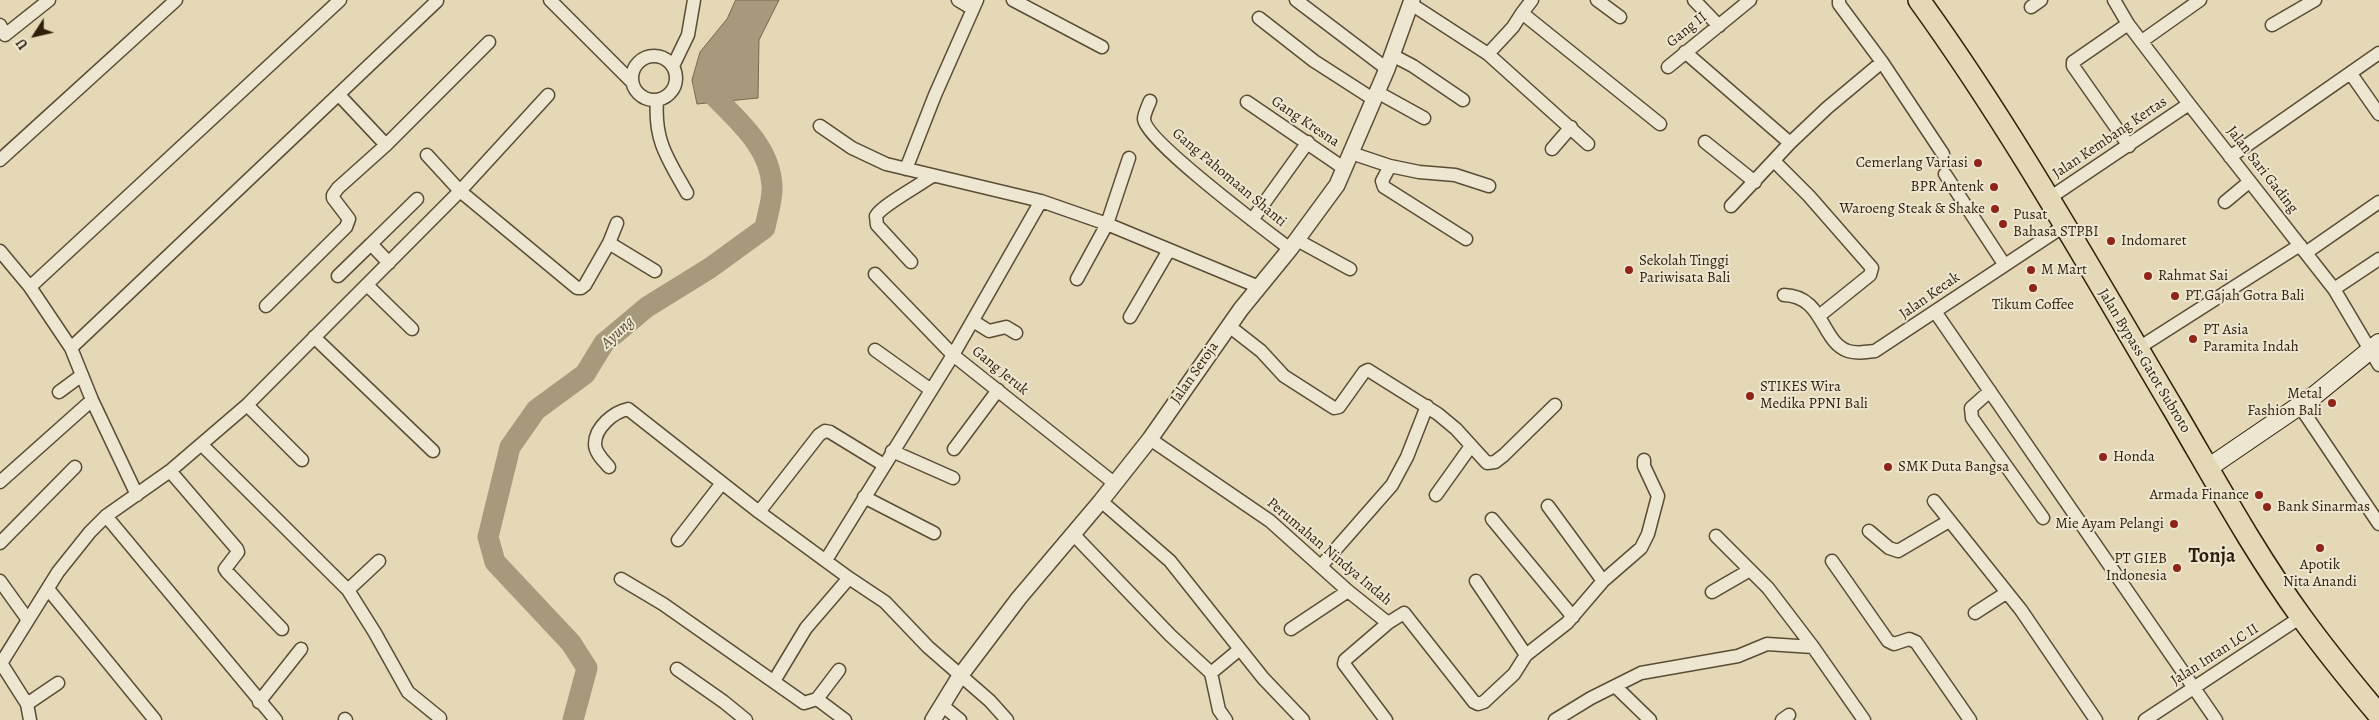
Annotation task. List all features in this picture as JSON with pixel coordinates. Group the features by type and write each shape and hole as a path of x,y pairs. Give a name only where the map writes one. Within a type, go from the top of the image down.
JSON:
{"highway":[{"name":"Jalan Bypass Gatot Subroto","path":"1919,0 2054,195 2064,226 2137,349 2213,465 2302,617 2379,715"}],"main road":[{"path":"2213,465 2376,352"}],"street":[{"path":"0,160 176,0"},
{"path":"30,287 340,0"},
{"path":"550,0 632,82 635,90 641,96 657,101 669,96 676,84 677,78 673,66 662,57 649,56 642,59 634,69 632,82"},
{"path":"564,0 568,19"},
{"path":"673,66 688,34 694,0"},
{"path":"906,168 935,95 975,5 958,0"},
{"path":"1013,0 1102,48"},
{"path":"1296,0 1389,62 1413,66 1464,100"},
{"path":"1488,54 1513,27 1532,0"},
{"path":"1597,0 1620,17"},
{"path":"1694,0 1719,26"},
{"name":"Gang II","path":"1668,67 1750,0"},
{"name":"Jalan Sari Gading","path":"2114,0 2128,24 2334,289 2376,352"},
{"path":"2142,41 2200,0"},
{"path":"2272,26 2315,0"},
{"path":"2,33 47,1"},
{"path":"72,348 340,96 437,1"},
{"path":"1839,1 1944,154"},
{"path":"1412,2 1488,54 1588,144"},
{"name":"Jalan Seroja","path":"933,720 960,676 1019,598 1101,501 1150,439 1229,326 1337,185 1412,2"},
{"path":"1522,13 1660,124"},
{"path":"1259,18 1314,61 1375,96 1424,118"},
{"path":"2128,24 2073,62 2072,66 2129,146"},
{"path":"266,306 346,227 349,219 334,201 333,195 489,42"},
{"path":"1686,52 1790,143"},
{"path":"2230,157 2379,53"},
{"path":"1730,206 1755,182 1790,143 1827,108 1882,62"},
{"path":"2351,74 2379,114"},
{"path":"30,720 27,704 1,664 71,554 106,516 170,471 248,405 460,192 548,95"},
{"path":"340,96 386,145"},
{"path":"657,101 656,119 660,140 687,193"},
{"name":"Gang Pahomaan Shanti","path":"1150,101 1144,119 1158,140 1252,220 1293,244 1350,269"},
{"name":"Gang Kresna","path":"1247,102 1345,168"},
{"name":"Jalan Kembang Kertas","path":"2054,195 2189,104"},
{"path":"820,126 852,148 886,164 1041,202 1107,224 1259,287"},
{"path":"1552,149 1571,127"},
{"path":"1252,220 1308,142"},
{"path":"1705,142 1755,182"},
{"path":"1351,153 1390,166 1419,172 1455,175 1489,186"},
{"path":"427,155 460,192 577,288 585,285 609,244 617,223"},
{"path":"1077,279 1107,224 1129,158"},
{"path":"1774,161 1822,210 1872,268 1870,275 1819,316"},
{"path":"1390,166 1382,181 1386,189 1466,239"},
{"path":"1945,174 2004,264"},
{"path":"911,262 877,225 876,216 882,208 932,176"},
{"path":"2225,202 2249,182"},
{"path":"338,276 417,199"},
{"path":"826,560 953,355 1041,202"},
{"path":"2137,349 2379,202"},
{"name":"Jalan Kecak","path":"1784,295 1799,297 1819,316 1839,346 1846,350 1863,353 1880,350 1936,313 2004,264 2064,226"},
{"path":"371,244 389,263"},
{"path":"609,244 656,271"},
{"path":"1130,317 1169,250"},
{"path":"0,251 30,287 72,348 92,400 137,496"},
{"path":"2334,289 2379,259"},
{"name":"Gang Jeruk","path":"875,274 953,355 1114,483"},
{"path":"366,285 412,329"},
{"path":"1936,313 2196,688 2216,720"},
{"path":"973,321 989,331 1006,328 1016,333"},
{"path":"1229,326 1261,351 1284,376 1334,408 1339,407 1364,372 1368,370 1427,406 1456,429 1485,462 1495,462 1522,439 1555,405"},
{"path":"314,337 433,451"},
{"path":"875,350 931,390"},
{"path":"59,392 82,375"},
{"path":"954,449 998,390"},
{"path":"1990,391 1971,408 1972,418 2043,518"},
{"path":"0,482 92,400"},
{"path":"248,405 302,460"},
{"path":"2299,405 2379,524"},
{"path":"1321,566 1392,485 1407,457 1427,406"},
{"path":"609,467 598,454 595,445 597,436 610,417 617,412 628,409 760,512 849,578 885,602 928,647 990,701 1007,720"},
{"path":"760,512 819,435 825,432 830,432 884,465"},
{"name":"Perumahan Nindya Indah","path":"1150,439 1270,520 1348,591 1388,623"},
{"path":"202,445 348,590 408,692 440,718"},
{"path":"1436,495 1471,446"},
{"path":"892,451 953,478"},
{"path":"1386,720 1343,663 1388,623 1404,613 1476,703 1484,702 1514,674 1526,655 1573,617 1603,581 1641,548 1648,534 1658,496 1644,466 1644,460"},
{"path":"0,543 75,467"},
{"path":"170,471 237,549 238,552 226,565 225,569 227,572 282,629"},
{"path":"678,540 722,482"},
{"path":"864,497 934,533"},
{"path":"1101,501 1170,561 1207,605 1240,649 1302,720"},
{"path":"1934,501 2006,592 2096,720"},
{"path":"1548,506 1603,581"},
{"path":"106,516 259,702 276,720"},
{"path":"1492,519 1573,617"},
{"path":"1869,531 1888,548 1898,551 1949,521"},
{"path":"1072,534 1211,673 1219,710 1226,720"},
{"path":"1716,536 1768,588 1813,647 1864,720"},
{"path":"348,590 379,561"},
{"path":"1832,561 1888,641 1894,644 1909,639 1916,642 1970,720"},
{"path":"1712,592 1750,570"},
{"path":"774,680 806,628 849,578"},
{"path":"620,579 663,604 774,680 801,701 808,703 817,699 839,670"},
{"path":"1476,580 1526,655"},
{"path":"0,581 28,620"},
{"path":"48,589 155,720"},
{"path":"1291,629 1348,591"},
{"path":"1975,613 2006,592"},
{"name":"Jalan Intan LC II","path":"2145,720 2302,617"},
{"path":"1555,720 1591,698 1641,673 1738,656 1767,644 1813,647"},
{"path":"1211,673 1240,649"},
{"path":"259,702 301,650"},
{"path":"677,669 746,720"},
{"path":"27,704 58,683"},
{"path":"1616,687 1650,720"},
{"path":"817,699 845,720"},
{"path":"942,705 960,720"}],"shaded area":[{"path":"736,0 779,0 759,40 758,98 697,104 692,80 700,52 727,19"}],"waterway":[{"name":"Ayung","path":"573,720 587,668 571,643 495,562 488,537 510,447 536,410 585,374 604,343 647,307 710,268 765,228 772,191 770,170 764,156 747,130 704,85 706,78"}],"place":[{"name":"Cemerlang Variasi","path":"1978,163"},
{"name":"BPR Antenk","path":"1994,187"},
{"name":"Waroeng Steak & Shake","path":"1995,209"},
{"name":"Pusat Bahasa STPBI","path":"2003,224"},
{"name":"Indomaret","path":"2111,241"},
{"name":"Sekolah Tinggi Pariwisata Bali","path":"1629,270"},
{"name":"M Mart","path":"2031,270"},
{"name":"Rahmat Sai","path":"2148,276"},
{"name":"Tikum Coffee","path":"2033,288"},
{"name":"PT Gajah Gotra Bali","path":"2175,296"},
{"name":"PT Asia Paramita Indah","path":"2193,339"},
{"name":"STIKES Wira Medika PPNI Bali","path":"1750,396"},
{"name":"Metal Fashion Bali","path":"2332,403"},
{"name":"Honda","path":"2103,457"},
{"name":"SMK Duta Bangsa","path":"1888,467"},
{"name":"Armada Finance","path":"2259,495"},
{"name":"Bank Sinarmas","path":"2267,507"},
{"name":"Mie Ayam Pelangi","path":"2174,524"},
{"name":"Apotik Nita Anandi","path":"2320,548"},
{"name":"PT GIEB Indonesia","path":"2177,568"}],"district":[{"name":"Tonja","path":"2212,557"}]}
